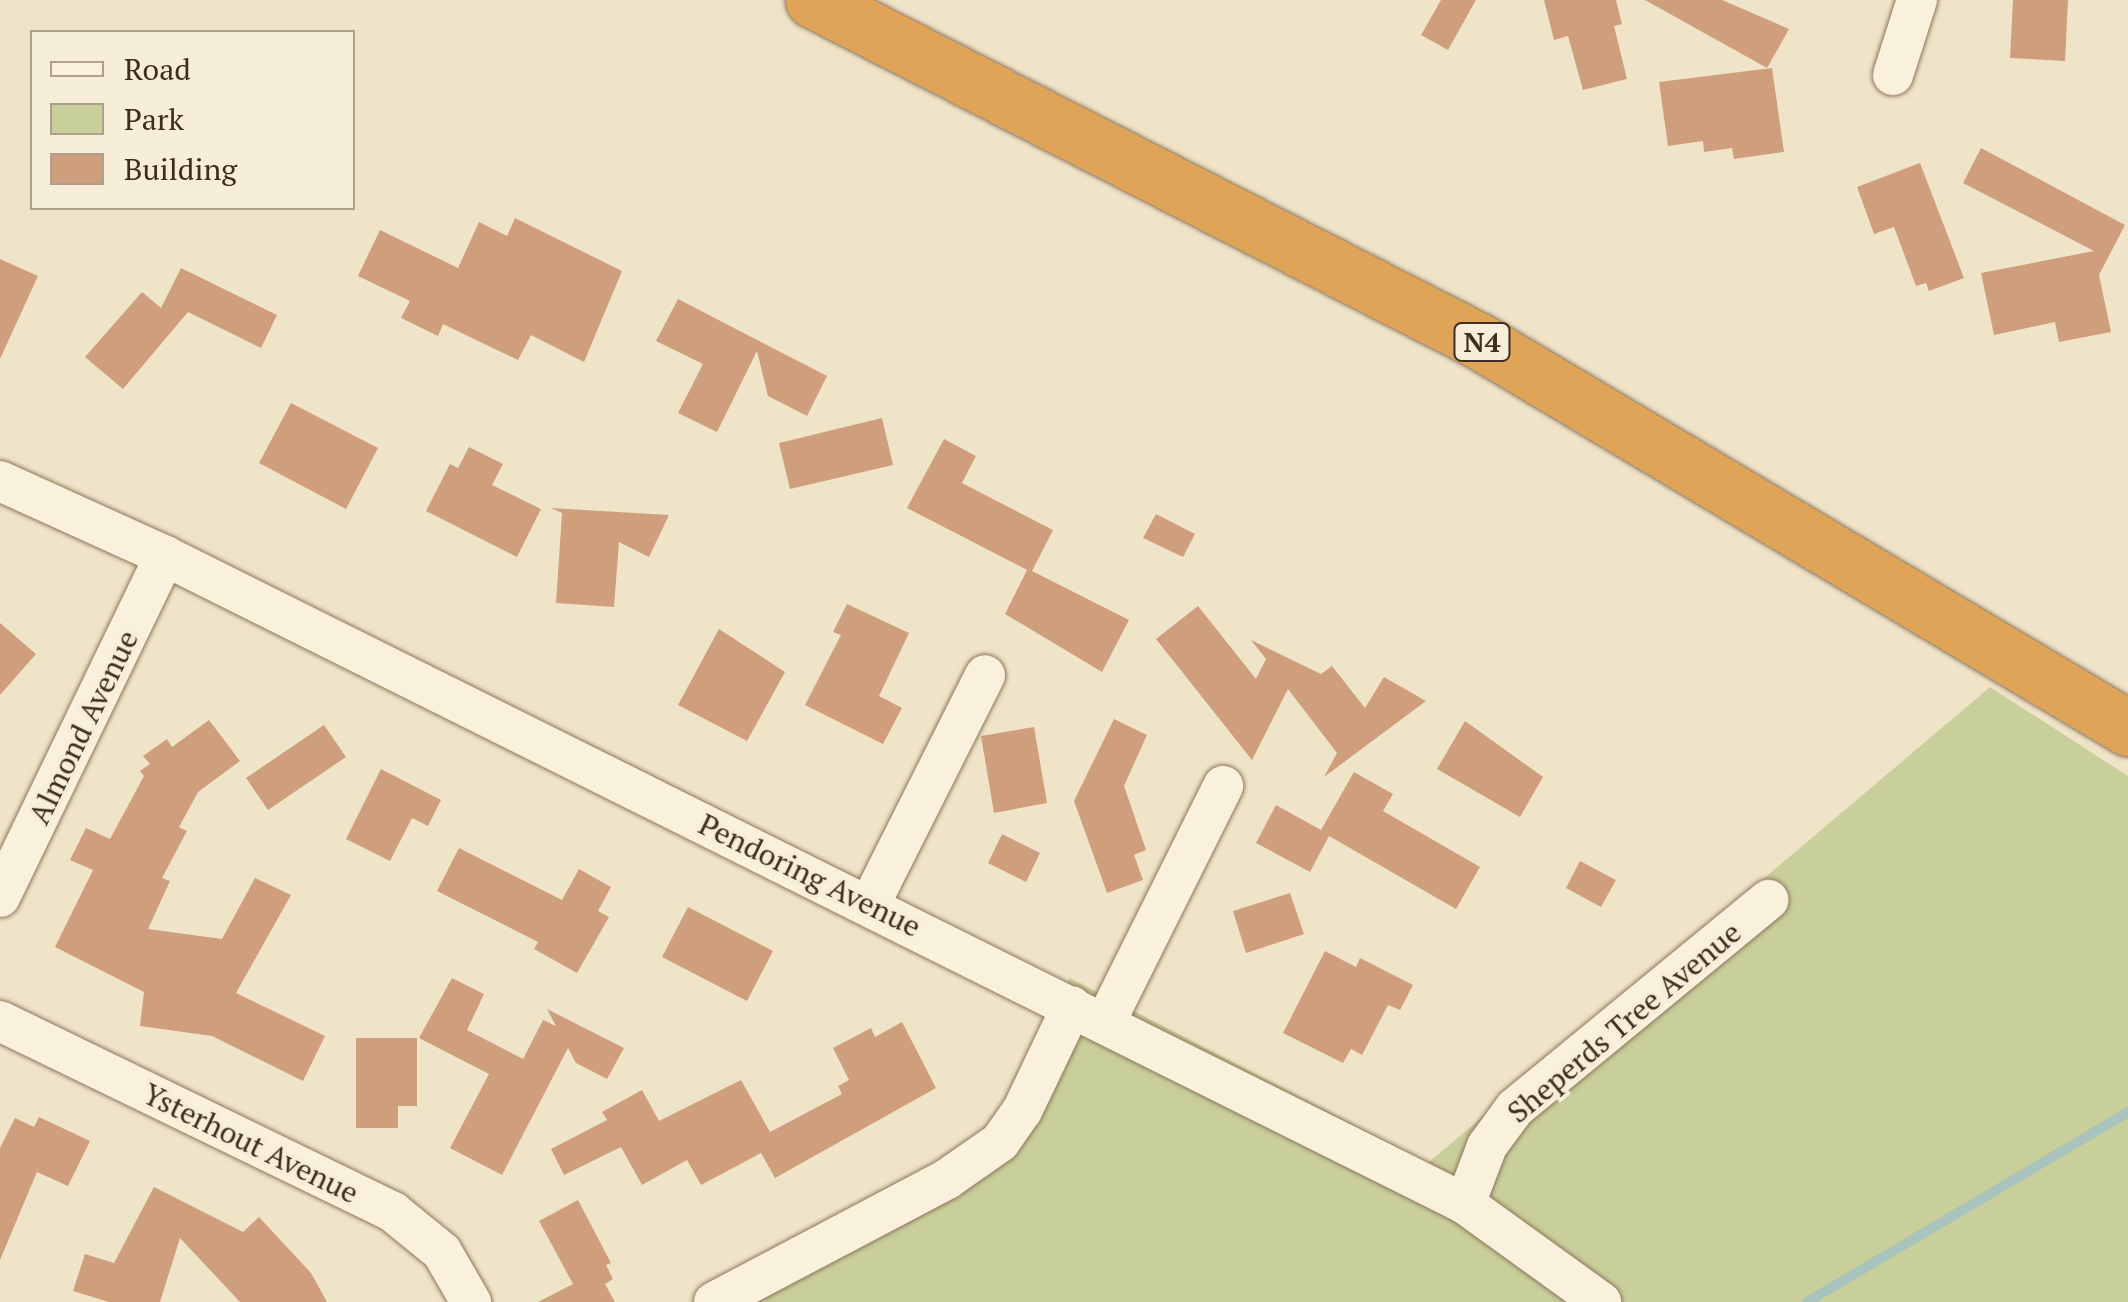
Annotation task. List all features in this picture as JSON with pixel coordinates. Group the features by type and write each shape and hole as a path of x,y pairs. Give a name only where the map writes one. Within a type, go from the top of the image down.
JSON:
{"highway":[{"name":"N4","path":"812,0 1480,340 2128,728"}],"street":[{"path":"1894,75 1917,0"},
{"name":"Pendoring Avenue","path":"0,481 166,556 1465,1204 1601,1302"},
{"name":"Almond Avenue","path":"0,897 166,556"},
{"path":"870,904 986,675"},
{"path":"714,1302 948,1180 1000,1142 1089,1014 1224,786"},
{"name":"Sheperds Tree Avenue","path":"1465,1204 1487,1146 1515,1108 1768,900"},
{"name":"Ysterhout Avenue","path":"0,1021 392,1212 442,1252 471,1302"}],"green space":[{"path":"1990,687 2128,776 2128,1302 691,1302 982,1150 1070,978 1428,1163"}],"building":[{"path":"1441,0 1476,0 1448,50 1421,35"},
{"path":"1544,0 1616,0 1622,24 1614,26 1627,79 1583,90 1568,36 1554,40"},
{"path":"1645,0 1722,0 1789,29 1767,68"},
{"path":"2013,0 2068,0 2065,61 2010,58"},
{"path":"1772,68 1784,152 1734,159 1732,148 1704,152 1703,141 1668,146 1659,82"},
{"path":"1981,148 2125,225 2099,275 2111,332 2059,342 2055,322 1994,335 1981,273 2094,251 1963,183"},
{"path":"1920,163 1964,278 1929,291 1926,283 1916,286 1894,227 1874,234 1857,187"},
{"path":"515,218 622,271 584,362 531,335 518,360 443,324 438,336 401,318 410,301 358,276 380,230 458,268 479,222 507,236"},
{"path":"0,259 38,276 0,359"},
{"path":"181,268 277,315 261,348 188,312 123,389 85,357 142,292 161,308"},
{"path":"678,299 827,376 807,416 768,396 757,351 717,432 678,413 703,364 656,341"},
{"path":"291,403 378,448 346,509 259,463"},
{"path":"882,418 893,465 790,489 779,443"},
{"path":"944,439 976,456 962,483 1053,530 1032,571 1129,620 1102,672 1005,614 1027,570 907,508"},
{"path":"469,447 503,464 492,485 541,509 517,557 426,511 450,464 458,468"},
{"path":"551,508 669,515 649,557 619,542 614,607 556,603 562,513"},
{"path":"1156,514 1195,534 1183,557 1143,538"},
{"path":"847,604 909,633 879,696 902,708 883,744 805,705 841,635 833,632"},
{"path":"1198,606 1256,679 1266,659 1251,640 1321,674 1332,666 1365,708 1384,677 1426,701 1324,777 1337,753 1288,689 1252,760 1156,639"},
{"path":"0,623 36,654 0,695"},
{"path":"719,629 785,672 747,741 678,705"},
{"path":"1114,719 1147,735 1124,786 1146,850 1134,855 1143,880 1107,893 1074,801"},
{"path":"209,720 240,761 198,792 179,827 187,831 162,878 170,881 148,929 222,939 255,878 291,895 236,993 325,1036 303,1081 212,1036 140,1026 144,992 55,947 93,870 70,860 86,828 110,839 144,776 140,771 150,764 143,756 167,739 172,747"},
{"path":"1465,721 1543,777 1520,817 1437,769"},
{"path":"324,725 346,757 268,810 246,778"},
{"path":"1034,727 1047,803 994,813 981,736"},
{"path":"381,769 441,800 428,826 412,818 390,861 346,839"},
{"path":"1354,772 1393,794 1383,811 1480,867 1456,909 1329,836 1310,872 1256,843 1276,805 1321,830"},
{"path":"1002,834 1040,853 1026,882 988,863"},
{"path":"459,848 562,900 579,869 611,887 598,911 609,917 577,973 534,949 538,942 437,891"},
{"path":"1580,861 1616,880 1601,907 1566,888"},
{"path":"1290,893 1304,934 1246,953 1233,911"},
{"path":"688,907 773,951 747,1001 662,957"},
{"path":"1325,951 1356,967 1360,958 1413,985 1400,1010 1388,1005 1362,1055 1351,1049 1343,1063 1283,1033"},
{"path":"452,978 484,994 467,1030 523,1059 543,1020 556,1026 547,1009 624,1048 607,1079 576,1063 568,1048 502,1175 450,1148 489,1074 419,1038"},
{"path":"902,1022 936,1088 775,1178 761,1153 701,1185 687,1160 642,1185 621,1147 564,1175 551,1149 607,1120 602,1112 642,1090 659,1121 741,1080 770,1132 842,1094 838,1086 849,1080 833,1048 871,1028 875,1037"},
{"path":"356,1038 417,1038 417,1106 398,1106 398,1128 356,1128"},
{"path":"39,1117 90,1141 68,1186 37,1172 0,1260 0,1148 15,1118 34,1127"},
{"path":"154,1187 243,1232 259,1217 311,1273 327,1302 240,1302 180,1238 160,1302 109,1302 73,1291 85,1254 114,1263"},
{"path":"578,1200 611,1263 606,1265 613,1279 605,1284 615,1302 538,1302 573,1284 539,1221"}],"waterway":[{"path":"1807,1302 2128,1112"}]}
